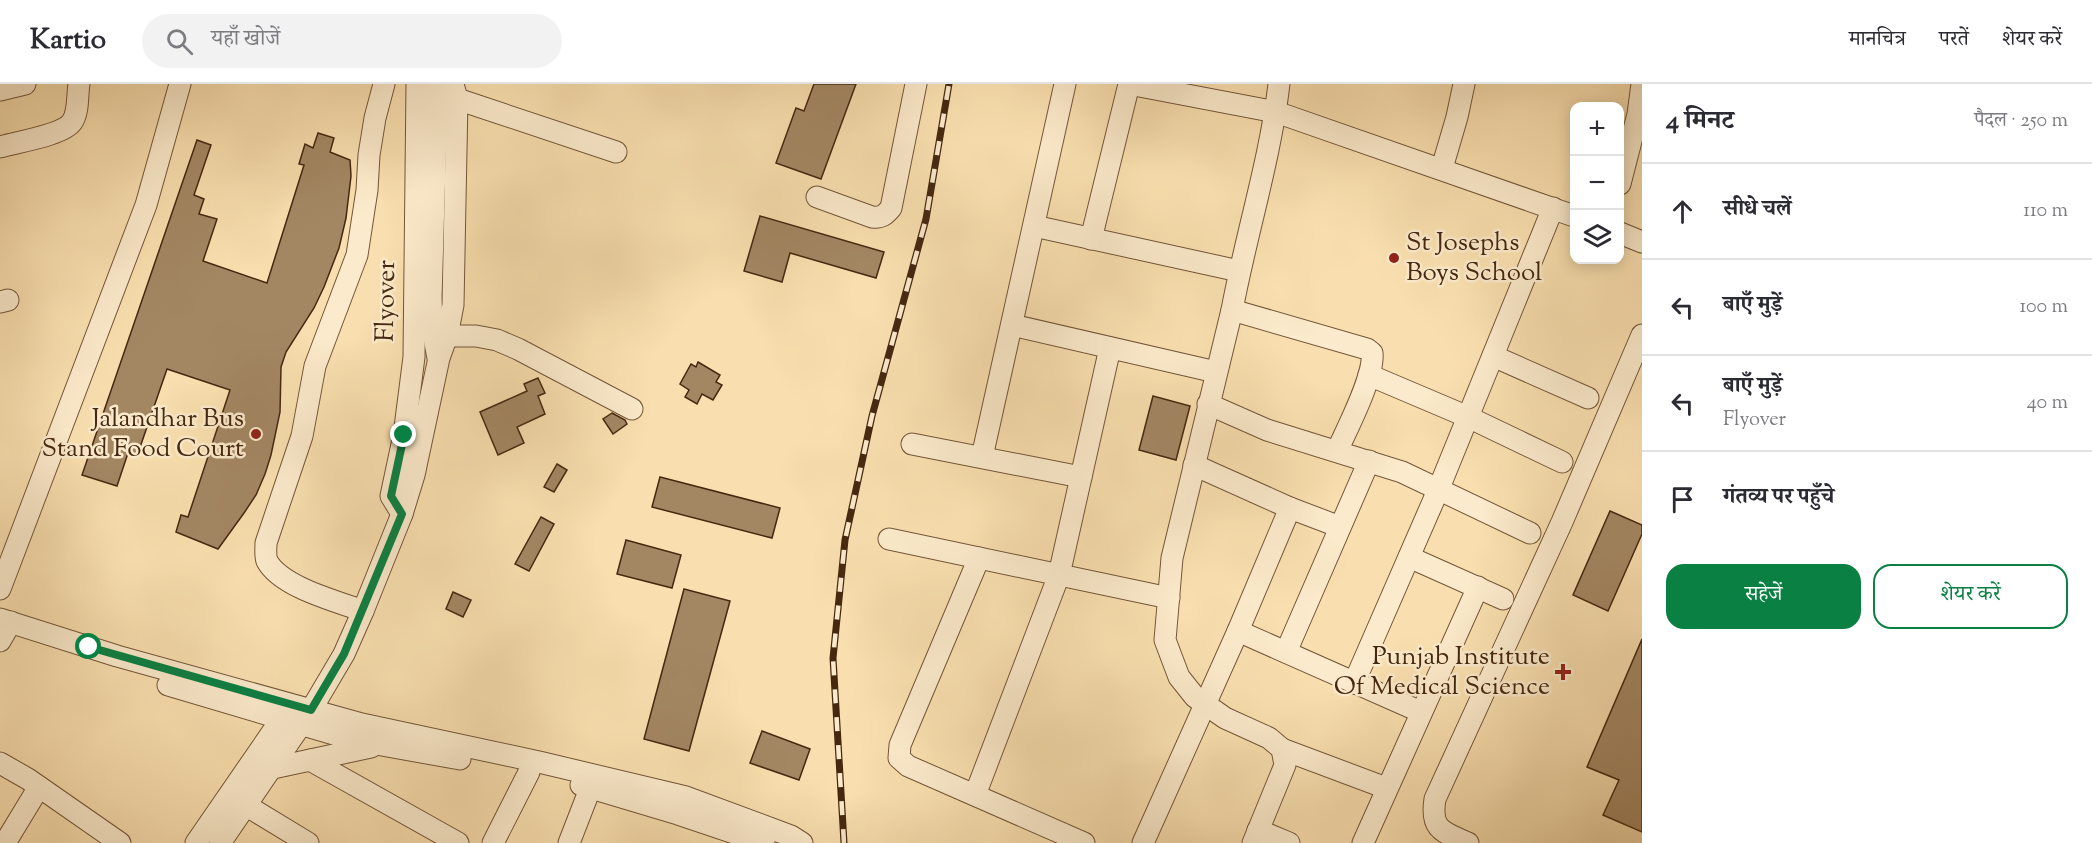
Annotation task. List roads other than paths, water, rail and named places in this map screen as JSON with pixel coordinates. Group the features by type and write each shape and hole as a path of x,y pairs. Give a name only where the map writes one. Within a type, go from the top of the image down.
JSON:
{"street":[{"path":"0,90 25,84"},
{"path":"0,147 51,133 71,123 75,116 79,84"},
{"path":"0,589 146,205 180,84"},
{"path":"363,611 324,597 276,572 266,559 266,543 302,436 315,366 357,255 367,190 369,155 384,84"},
{"name":"Flyover","path":"402,514 391,496 404,435 414,357 417,84"},
{"path":"435,84 437,100 431,298 432,327 439,358"},
{"path":"817,197 872,217 879,218 885,215 891,208 916,84"},
{"path":"982,458 1065,84"},
{"path":"1091,239 1129,84 1276,112 1570,214"},
{"path":"1279,84 1276,112 1232,310 1172,558 1165,640 1179,677 1195,697 1225,718 1269,738 1282,748 1386,788"},
{"path":"1442,168 1464,84"},
{"path":"1624,168 1638,114 1642,84"},
{"path":"196,843 344,654 402,514 414,474 453,305 455,91 616,152"},
{"path":"1354,683 1439,488 1553,208"},
{"path":"1034,226 1239,271"},
{"path":"1624,235 1642,242"},
{"path":"1232,310 1367,349 1372,353 1373,359 1369,375 1337,451"},
{"path":"1012,325 1216,372"},
{"path":"1468,843 1446,833 1438,826 1433,814 1435,799 1562,522 1642,335"},
{"path":"447,336 476,336 496,340 518,349 632,409"},
{"path":"975,795 1059,575 1110,348"},
{"path":"1493,356 1588,398"},
{"path":"1369,375 1468,417 1562,462"},
{"path":"1208,404 1268,430 1402,472 1530,534"},
{"path":"912,444 1082,477"},
{"path":"1286,652 1369,461"},
{"path":"1194,465 1290,508 1340,527"},
{"path":"1143,843 1238,631 1290,508"},
{"path":"889,539 1169,598"},
{"path":"1409,557 1503,599"},
{"path":"979,558 900,745 900,758 908,766 1084,843"},
{"path":"1363,843 1478,587"},
{"path":"3,630 296,715 354,740 529,772 686,797 791,836 802,843"},
{"path":"1238,631 1421,712"},
{"path":"220,843 273,768 296,715"},
{"path":"296,715 362,724 593,782 764,843"},
{"path":"273,768 380,745"},
{"path":"1282,748 1285,765 1255,836 1289,843"},
{"path":"310,760 458,843"},
{"path":"0,763 120,843"},
{"path":"493,843 529,772"},
{"path":"569,843 593,782"},
{"path":"5,843 39,787"},
{"path":"247,806 308,843"}],"railway":[{"path":"844,843 833,658 845,540 872,416 926,219 949,84"}],"place":[{"name":"St Josephs Boys School","path":"1394,258"},
{"name":"Jalandhar Bus Stand Food Court","path":"256,434"},
{"name":"Punjab Institute Of Medical Science","path":"1563,672"}]}
